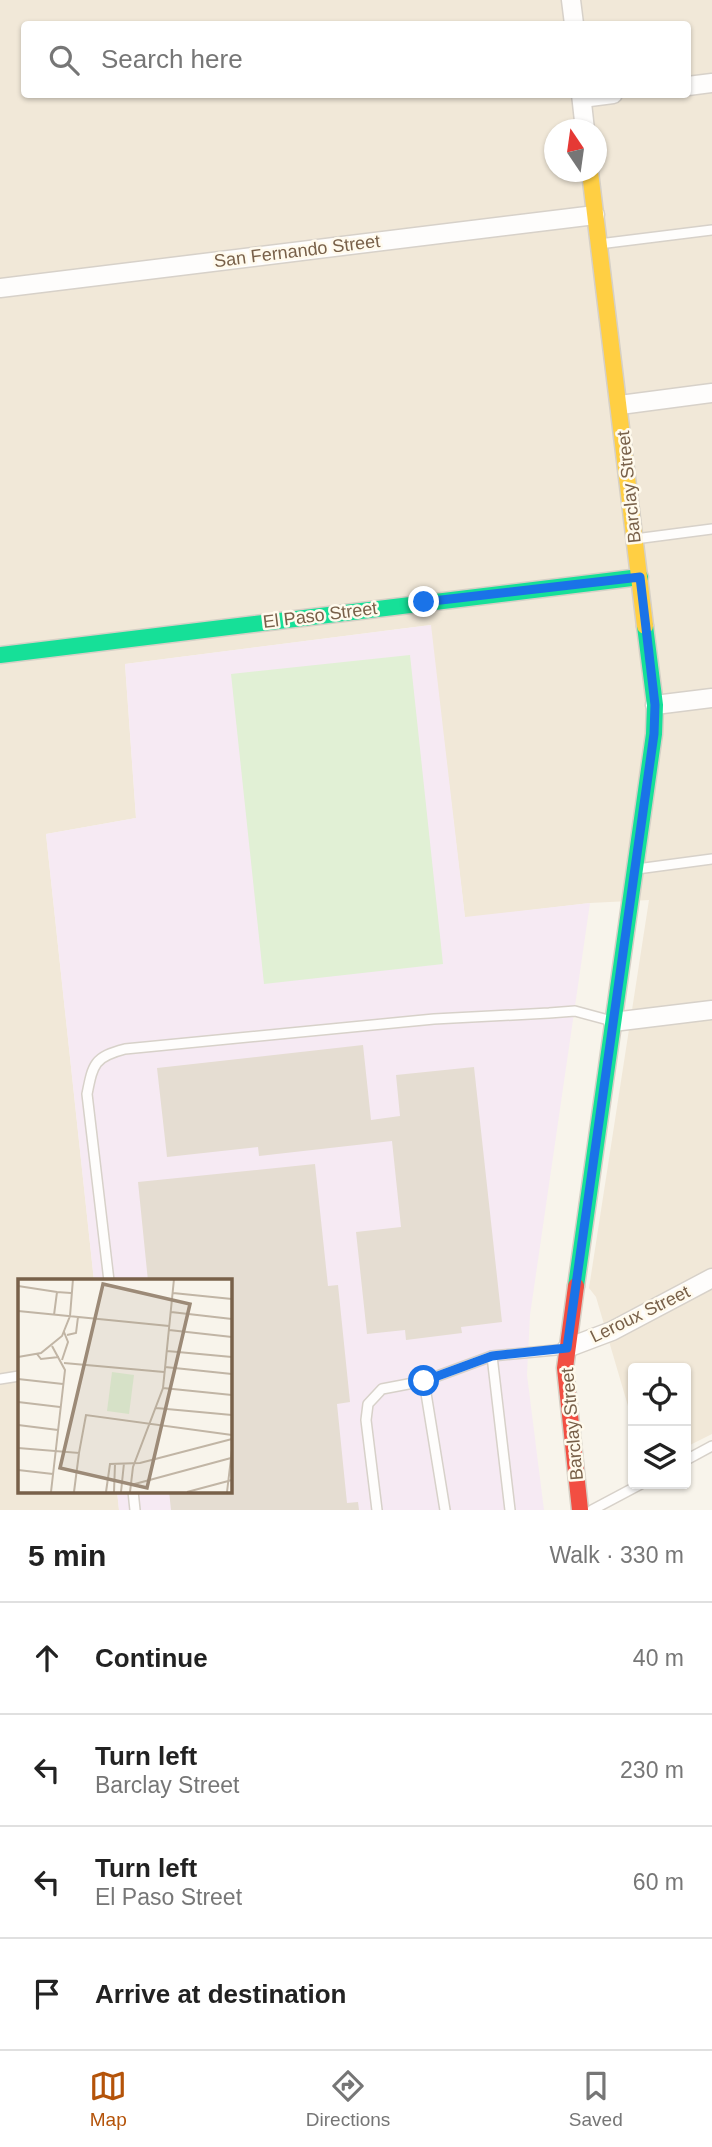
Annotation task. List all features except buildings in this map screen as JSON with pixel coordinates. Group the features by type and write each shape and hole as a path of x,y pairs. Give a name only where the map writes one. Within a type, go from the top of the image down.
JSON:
{"street":[{"path":"571,0 574,21"},
{"path":"691,86 712,83"},
{"path":"582,98 584,119"},
{"name":"Barclay Street","path":"580,1510 565,1368 654,734 655,705 591,182"},
{"name":"San Fernando Street","path":"0,288 595,215"},
{"path":"620,405 712,393"},
{"name":"El Paso Street","path":"0,656 640,577"},
{"path":"655,705 712,698"},
{"path":"613,1021 712,1010"},
{"name":"Leroux Street","path":"567,1348 612,1331 712,1278"}],"lane":[{"path":"599,244 712,230"},
{"path":"634,539 712,529"},
{"path":"635,870 712,859"},
{"path":"109,1279 88,1094 93,1066 107,1054 138,1048 434,1019 575,1011 613,1021"},
{"path":"377,1510 366,1420 368,1404 382,1389 424,1381 492,1356 567,1348"},
{"path":"492,1356 510,1510"},
{"path":"0,1379 18,1376"},
{"path":"424,1381 445,1510"},
{"path":"691,1457 712,1446"},
{"path":"592,1510 632,1489"},
{"path":"132,1492 135,1510"}],"shaded area":[{"path":"0,0 712,0 712,1434 691,1444 691,1363 628,1363 628,1406 596,1297 589,1288 649,900 590,903 465,918 430,625 125,664 136,818 46,834 94,1279 18,1279 18,1492 117,1492 119,1510 0,1510"},
{"path":"431,625 465,917 590,903 530,1315 527,1375 544,1510 119,1510 117,1492 231,1492 231,1279 94,1279 46,834 136,818 125,664"}],"green space":[{"path":"410,655 443,964 264,984 231,674"}],"traffic: fast":[{"path":"0,655 640,577"},
{"path":"576,1286 654,734 655,705 645,626"}],"traffic: slow":[{"path":"591,182 645,626"}],"traffic: jam":[{"path":"576,1286 565,1368 580,1510"}],"route":[{"path":"424,602 640,577 655,705 654,734 567,1348 492,1356 424,1381"}]}
